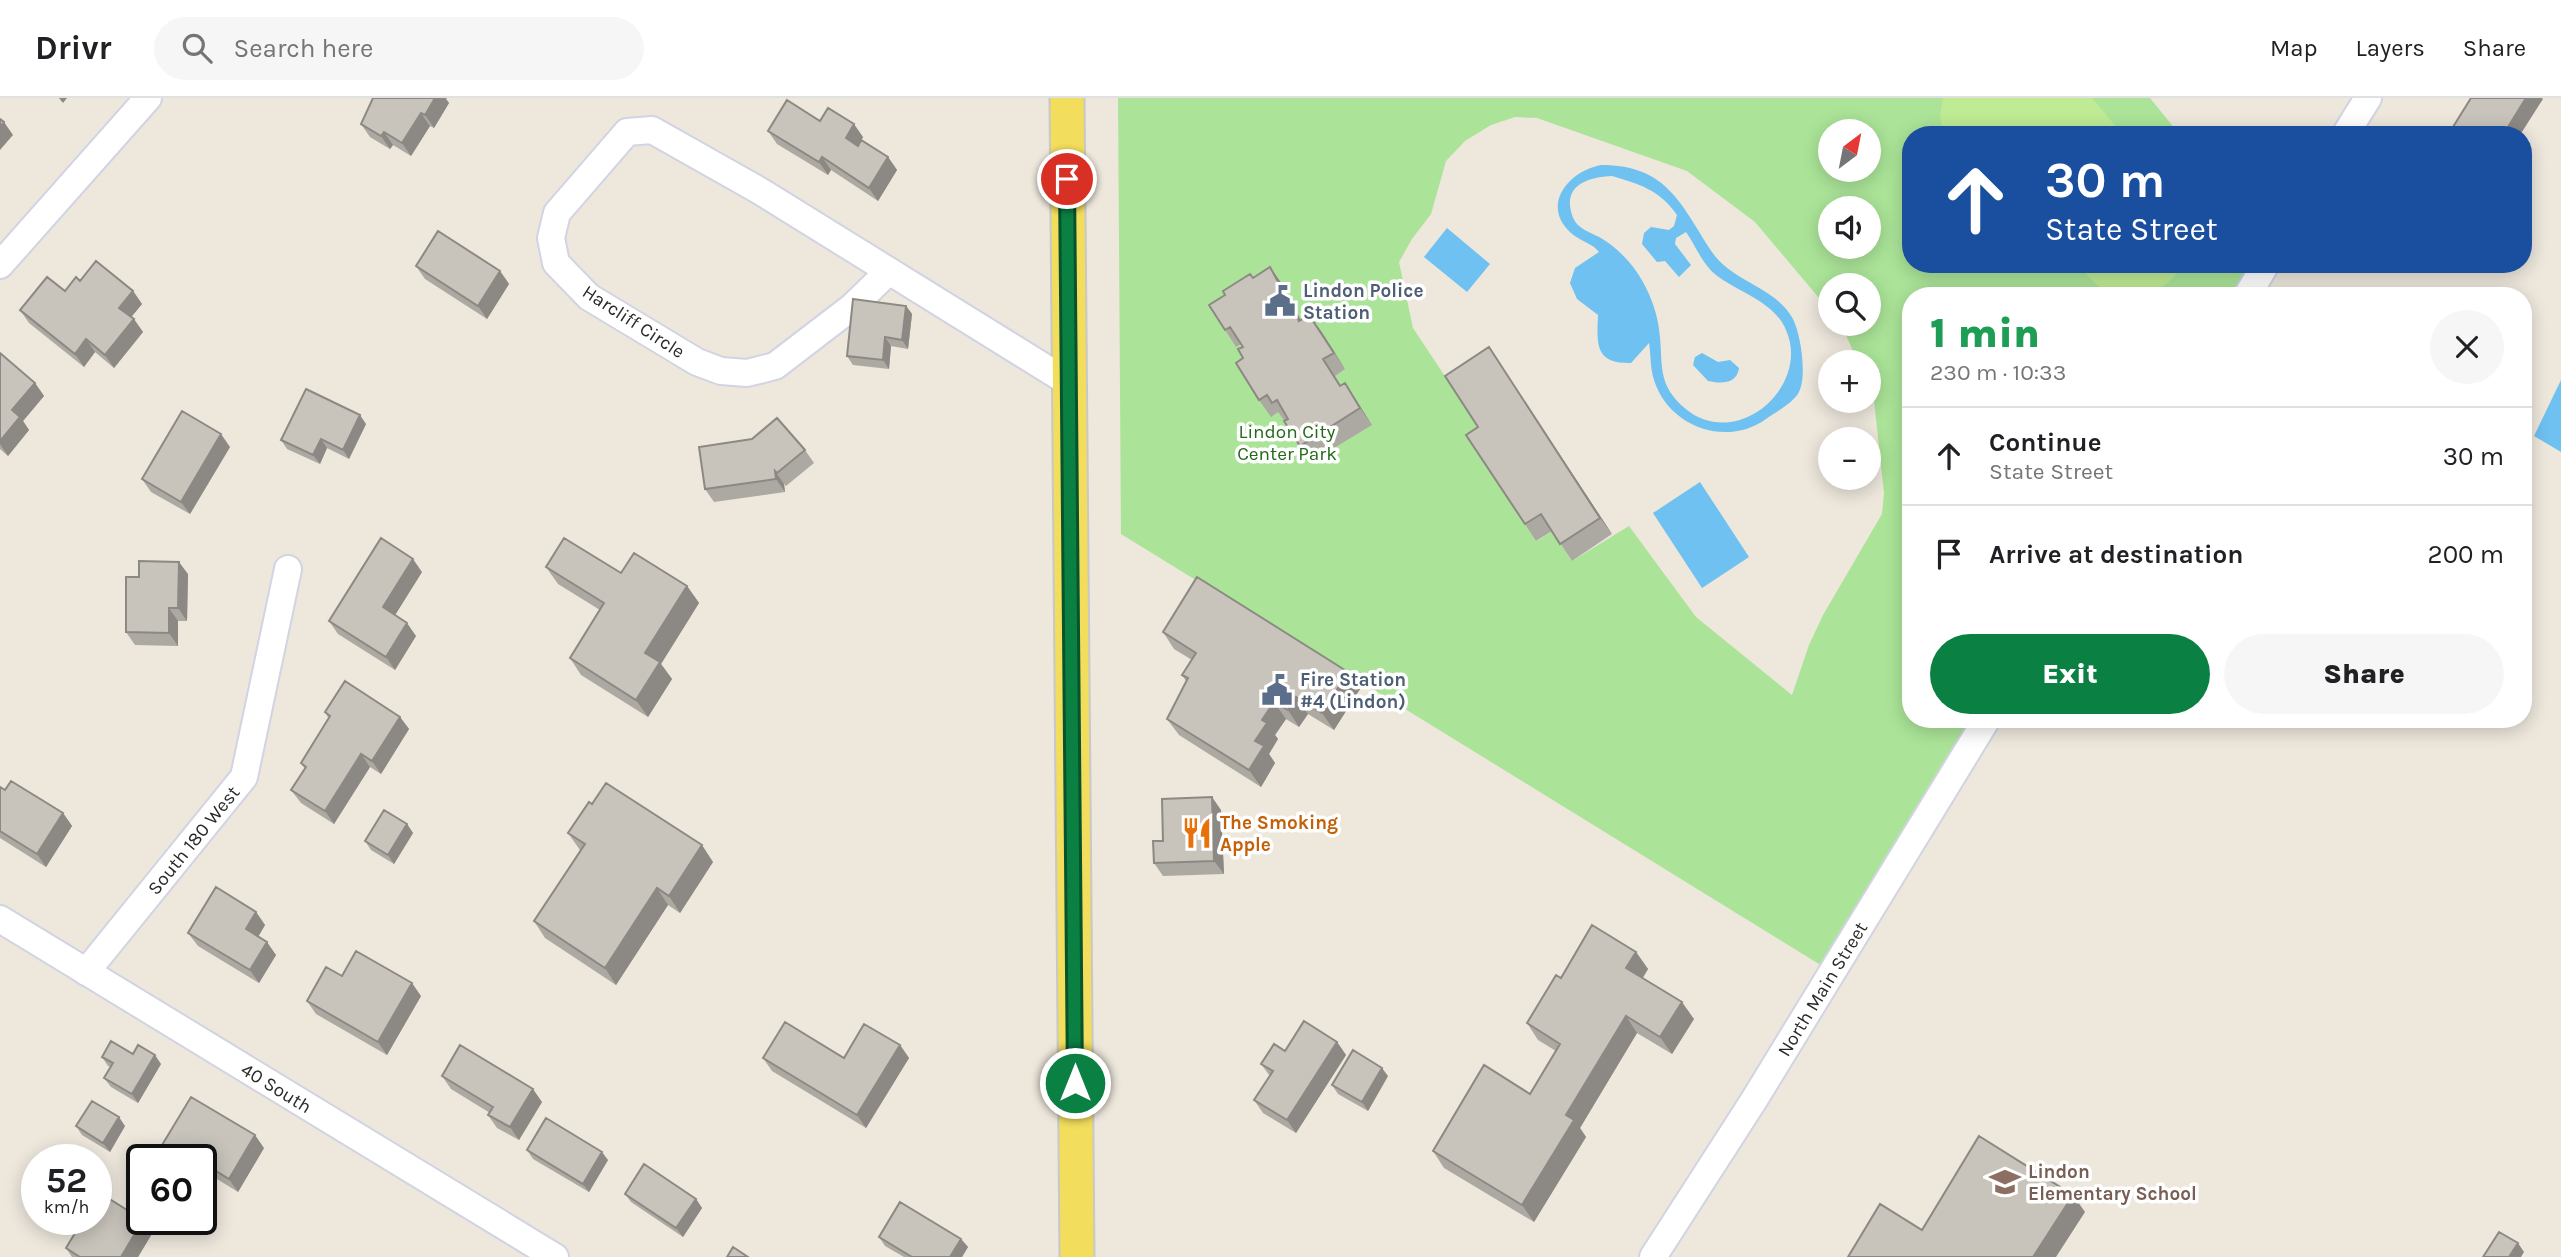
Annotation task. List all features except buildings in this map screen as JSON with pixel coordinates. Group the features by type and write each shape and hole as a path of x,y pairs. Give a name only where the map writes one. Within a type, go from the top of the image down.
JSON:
{"main road":[{"path":"1067,98 1074,947 1085,1256"}],"street":[{"path":"0,265 148,98"},
{"path":"2351,126 2368,98"},
{"name":"Harcliff Circle","path":"889,271 852,307 775,366 747,373 722,371 697,362 589,297 556,263 551,239 556,213 627,132 652,130 760,191 1068,382"},
{"name":"South 180 West","path":"86,972 244,777 288,569"},
{"name":"North Main Street","path":"1653,1257 1754,1100 1981,728"},
{"name":"40 South","path":"0,919 555,1257"}],"green space":[{"name":"Lindon City Center Park","path":"1118,98 2150,98 2173,126 1902,126 1902,273 2261,273 2252,287 1902,287 1902,728 1981,728 1832,972 1121,534","holes":["1515,117 1537,118 1687,171 1755,222 1818,297 1818,273 1881,273 1881,336 1846,336 1853,350 1881,350 1881,413 1875,413 1877,427 1881,427 1884,493 1882,514 1823,615 1809,645 1792,695 1696,617 1629,526 1572,561 1552,531 1537,541 1490,444 1413,328 1399,262 1431,214 1446,161 1465,141 1491,125"]},
{"path":"1943,98 2092,98 2115,126 1942,126"},
{"path":"2086,273 2177,273 2161,287 2100,287"}],"water":[{"path":"1601,165 1624,167 1657,180 1681,204 1721,262 1785,308 1796,326 1803,366 1799,392 1789,404 1750,428 1717,432 1700,428 1672,410 1661,396 1654,380 1649,343 1631,363 1610,360 1604,356 1598,343 1598,315 1577,299 1570,283 1575,268 1599,252 1571,233 1562,222 1558,211 1562,191 1578,174","holes":["1612,176 1640,185 1656,194 1677,215 1674,226 1669,230 1651,227 1644,233 1642,244 1657,262 1665,261 1679,277 1691,265 1675,244 1676,238 1686,232 1711,271 1765,305 1780,320 1786,330 1791,351 1788,372 1779,390 1765,406 1747,417 1728,422 1707,420 1687,410 1670,391 1663,373 1657,317 1644,284 1620,252 1576,223 1570,206 1570,198 1577,186 1583,182"]},
{"path":"1447,228 1490,264 1467,292 1424,257"},
{"path":"1702,353 1718,362 1730,360 1739,368 1738,373 1732,380 1708,381 1693,365 1695,357"},
{"path":"2561,380 2561,452 2534,436"},
{"path":"1700,482 1749,557 1702,588 1653,513"}],"place":[{"name":"Lindon Police Station","path":"1280,301"},
{"name":"Fire Station #4 (Lindon)","path":"1277,690"},
{"name":"The Smoking Apple","path":"1197,833"},
{"name":"Lindon Elementary School","path":"2005,1182"}],"route":[{"path":"1067,179 1075,1083"}]}
